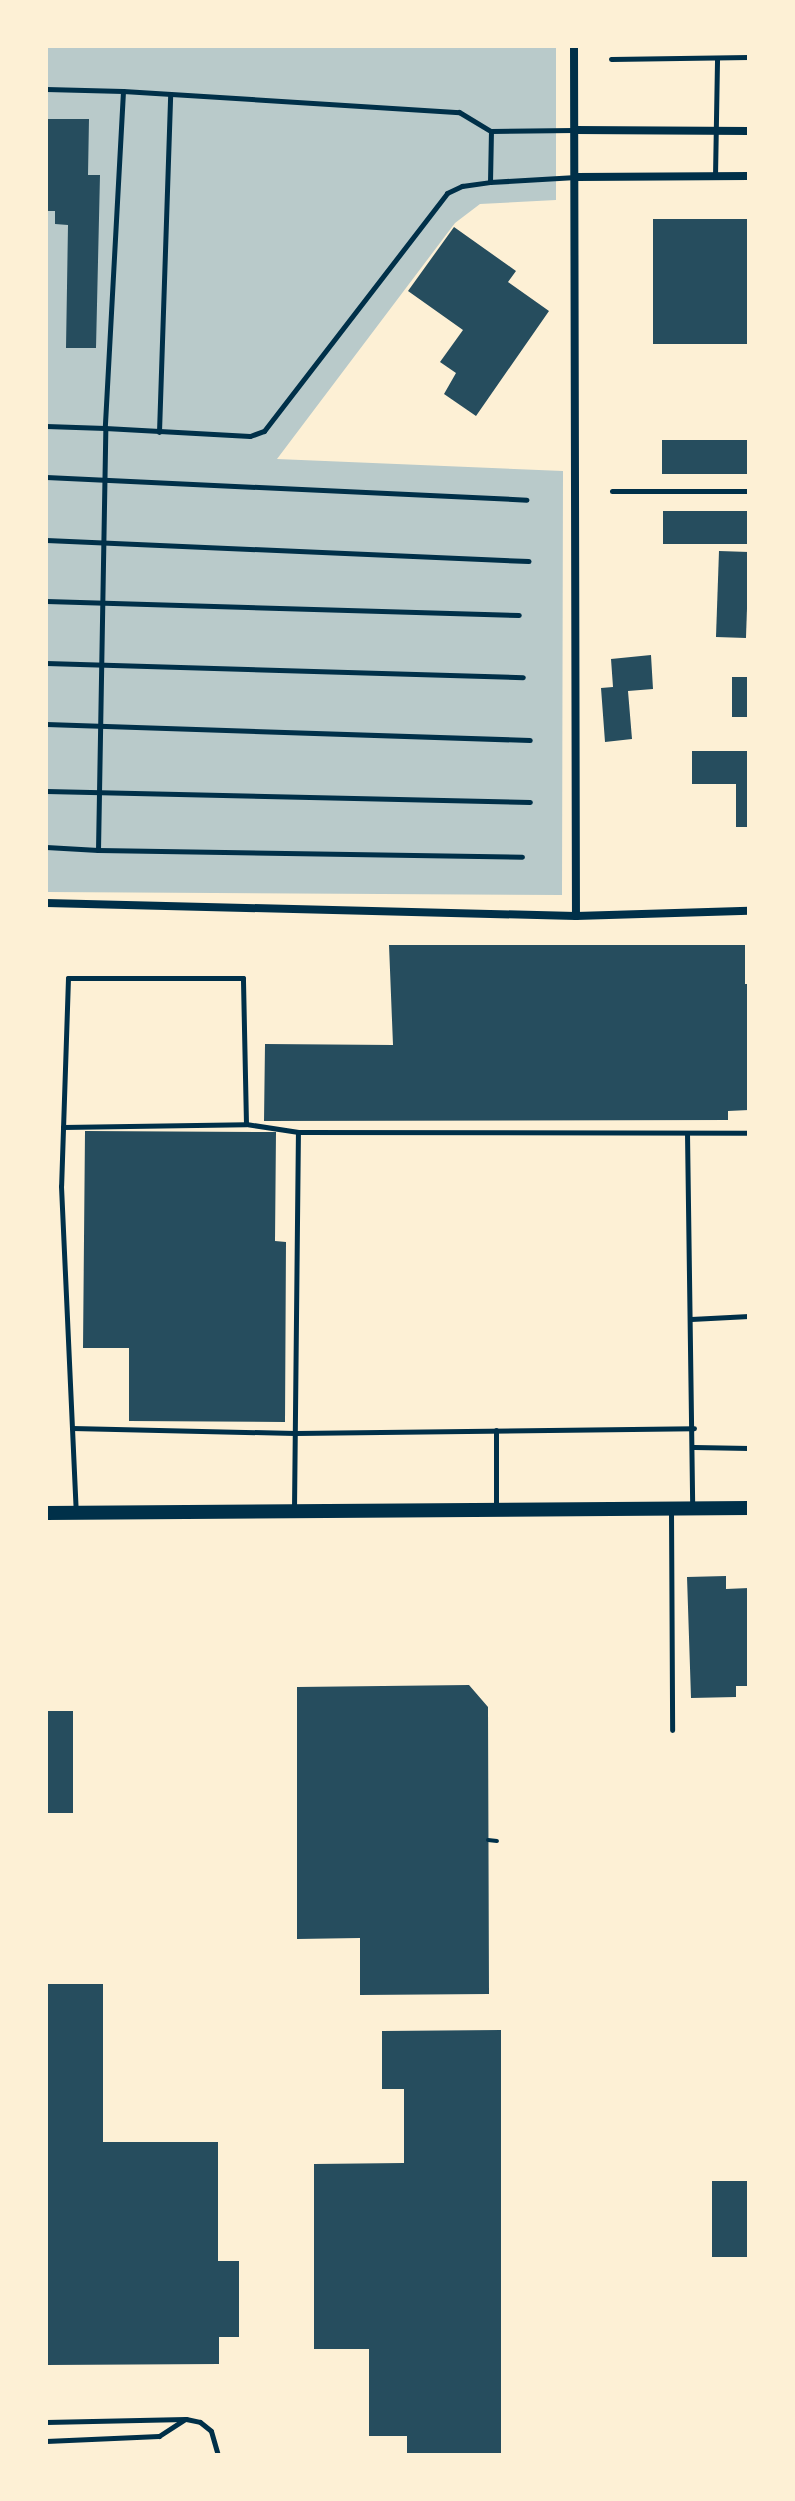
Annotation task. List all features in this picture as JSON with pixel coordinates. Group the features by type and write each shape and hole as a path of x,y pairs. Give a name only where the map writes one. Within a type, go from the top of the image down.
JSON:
{"main road":[{"path":"46,1513 749,1508"}],"street":[{"path":"574,46 577,177 576,916"},
{"path":"575,130 749,131"},
{"path":"577,177 749,176"},
{"path":"46,903 576,916 749,911"}],"lane":[{"path":"611,59 749,57"},
{"path":"715,176 717,58"},
{"path":"46,89 459,112 491,131 575,130"},
{"path":"98,850 105,428 123,91"},
{"path":"159,432 170,94"},
{"path":"490,182 491,131"},
{"path":"46,426 250,436 264,431 447,193 462,186 490,182 577,177"},
{"path":"749,364 749,408"},
{"path":"46,477 526,500"},
{"path":"612,491 749,491"},
{"path":"46,540 529,561"},
{"path":"46,601 519,615"},
{"path":"46,663 523,677"},
{"path":"46,724 530,740"},
{"path":"46,791 530,802"},
{"path":"46,847 522,857"},
{"path":"76,1513 61,1186 68,978 243,978 246,1124"},
{"path":"63,1127 246,1124 298,1132 749,1133"},
{"path":"294,1513 298,1132"},
{"path":"687,1133 694,1428 692,1509"},
{"path":"691,1319 749,1316"},
{"path":"72,1428 295,1433 694,1428"},
{"path":"496,1430 496,1511"},
{"path":"694,1447 749,1448"},
{"path":"671,1509 672,1730"},
{"path":"46,2422 186,2419 200,2422 211,2431 218,2455"},
{"path":"46,2441 159,2436 186,2419"}],"path":[{"path":"488,1840 497,1841"}],"shaded area":[{"path":"46,46 556,46 556,200 480,204 455,223 277,459 563,471 562,895 46,892"}],"building":[{"path":"47,119 89,119 88,175 100,175 96,348 66,348 68,225 55,224 55,211 46,211"},
{"path":"653,219 749,219 749,344 653,344"},
{"path":"454,227 516,271 508,282 549,311 476,416 444,394 456,373 440,362 463,330 408,291"},
{"path":"662,440 749,440 749,474 662,474"},
{"path":"663,511 749,511 749,544 663,544"},
{"path":"719,551 749,552 746,638 716,637"},
{"path":"651,655 653,689 628,691 632,739 605,742 601,688 613,687 611,659"},
{"path":"732,677 749,677 749,717 732,717"},
{"path":"692,751 749,751 749,827 736,827 736,784 692,784"},
{"path":"389,945 745,945 745,984 749,984 749,1110 728,1111 728,1120 264,1121 265,1044 393,1045"},
{"path":"85,1131 276,1132 275,1241 286,1242 285,1422 129,1421 129,1348 83,1348"},
{"path":"726,1576 726,1589 749,1588 749,1686 736,1686 736,1697 691,1698 687,1577"},
{"path":"469,1685 488,1707 489,1994 360,1995 360,1938 297,1939 297,1687"},
{"path":"46,1711 73,1711 73,1813 46,1813"},
{"path":"46,1984 103,1984 103,2142 218,2142 218,2261 239,2261 239,2337 219,2337 219,2364 46,2365"},
{"path":"501,2030 501,2455 407,2455 407,2436 369,2436 369,2349 314,2349 314,2164 404,2163 404,2089 382,2089 382,2031"},
{"path":"712,2181 749,2181 749,2257 712,2257"}]}
